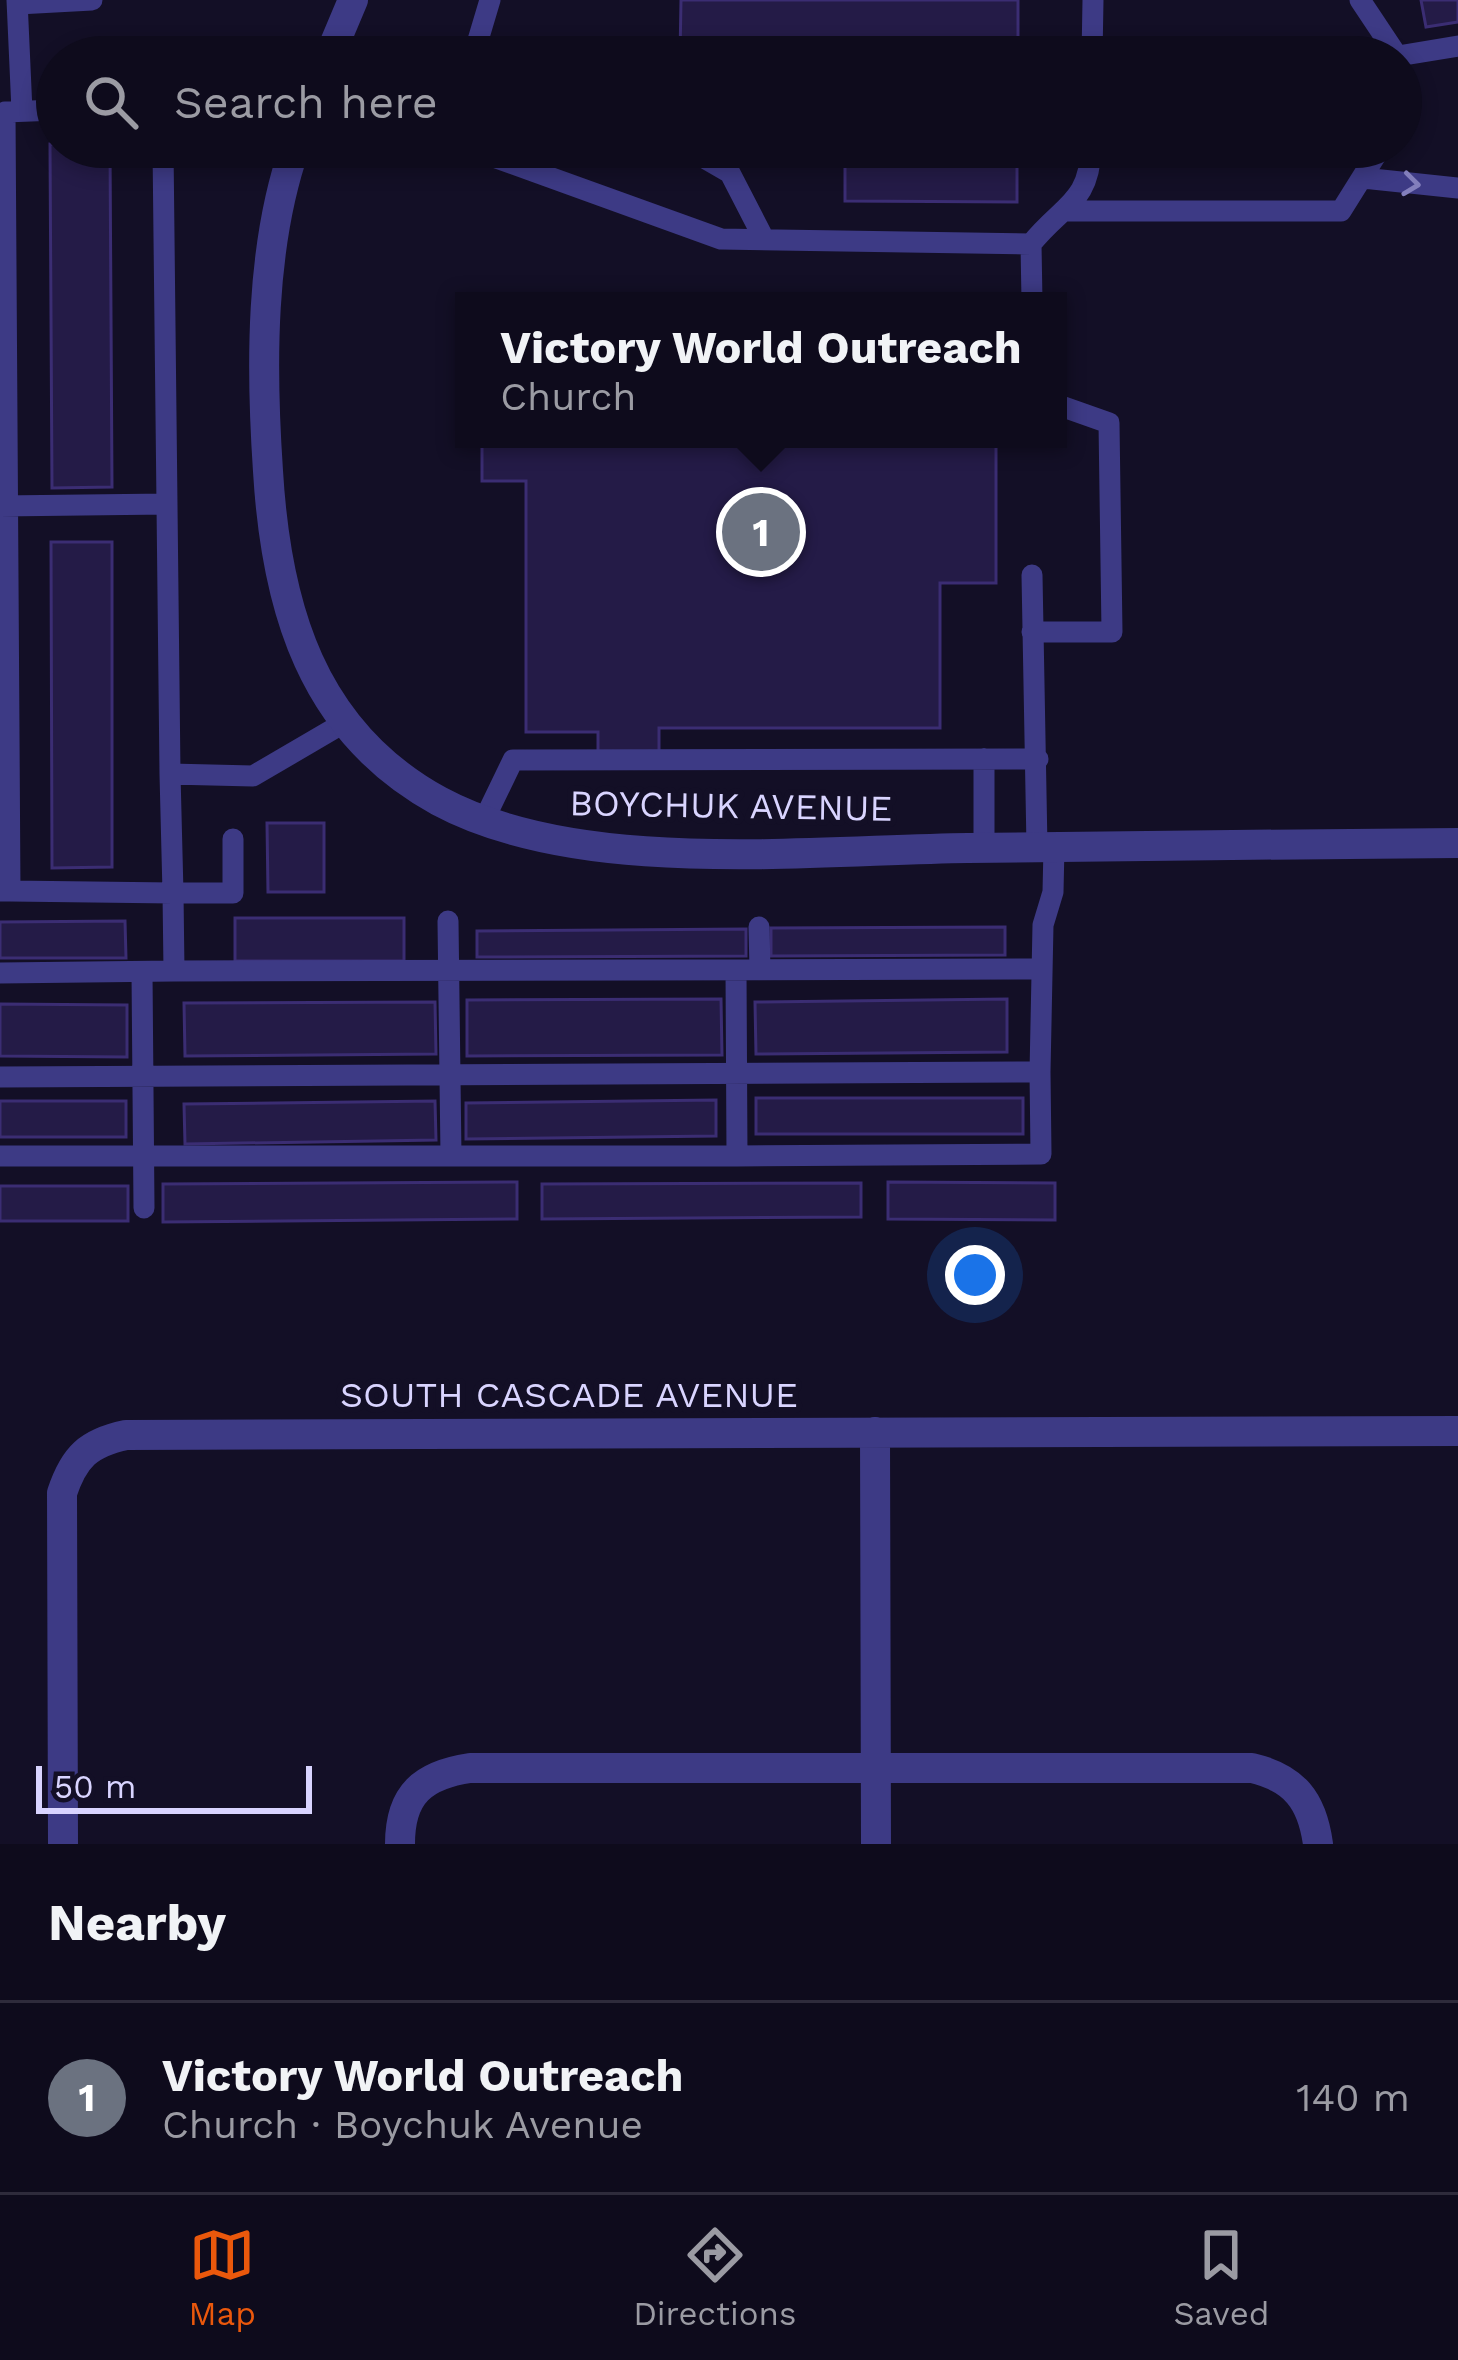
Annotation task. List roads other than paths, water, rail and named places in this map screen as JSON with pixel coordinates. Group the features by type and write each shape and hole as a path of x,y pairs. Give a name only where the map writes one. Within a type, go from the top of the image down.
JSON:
{"street":[{"path":"338,36 353,0"},
{"name":"BOYCHUK AVENUE","path":"290,168 278,211 270,285 266,434 273,550 285,607 306,658 346,721 364,742 438,800 548,841 694,851 1458,843"},
{"name":"SOUTH CASCADE AVENUE","path":"63,1844 62,1493 80,1453 98,1441 126,1435 1458,1431"},
{"path":"874,1432 876,1844"},
{"path":"400,1844 405,1804 418,1784 442,1772 876,1768 1252,1768 1282,1775 1302,1793 1318,1844"}],"lane":[{"path":"22,111 17,2 92,0"},
{"path":"479,36 490,0"},
{"path":"1093,36 1094,0"},
{"path":"1360,0 1384,36"},
{"path":"1422,52 1458,46"},
{"path":"36,111 5,112 5,891 233,893 233,839"},
{"path":"163,168 174,971"},
{"path":"524,168 721,239 1031,244 1069,211 1090,177 1090,168"},
{"path":"721,168 730,173 764,239"},
{"path":"1069,211 1341,211 1369,168"},
{"path":"1364,178 1458,188"},
{"path":"1031,244 1032,292"},
{"path":"1032,632 1112,632 1109,423 1067,408"},
{"path":"4,506 167,504"},
{"path":"0,1156 1041,1154 1045,847 1032,574"},
{"path":"170,774 254,776 346,721"},
{"path":"983,759 983,847"},
{"path":"484,820 512,760 1038,759"},
{"path":"448,921 451,1156"},
{"path":"759,927 760,970"},
{"path":"0,973 1042,969"},
{"path":"736,970 737,1156"},
{"path":"142,972 144,1208"},
{"path":"0,1077 1040,1072"}],"place":[{"name":"Victory World Outreach","path":"761,532"}]}
